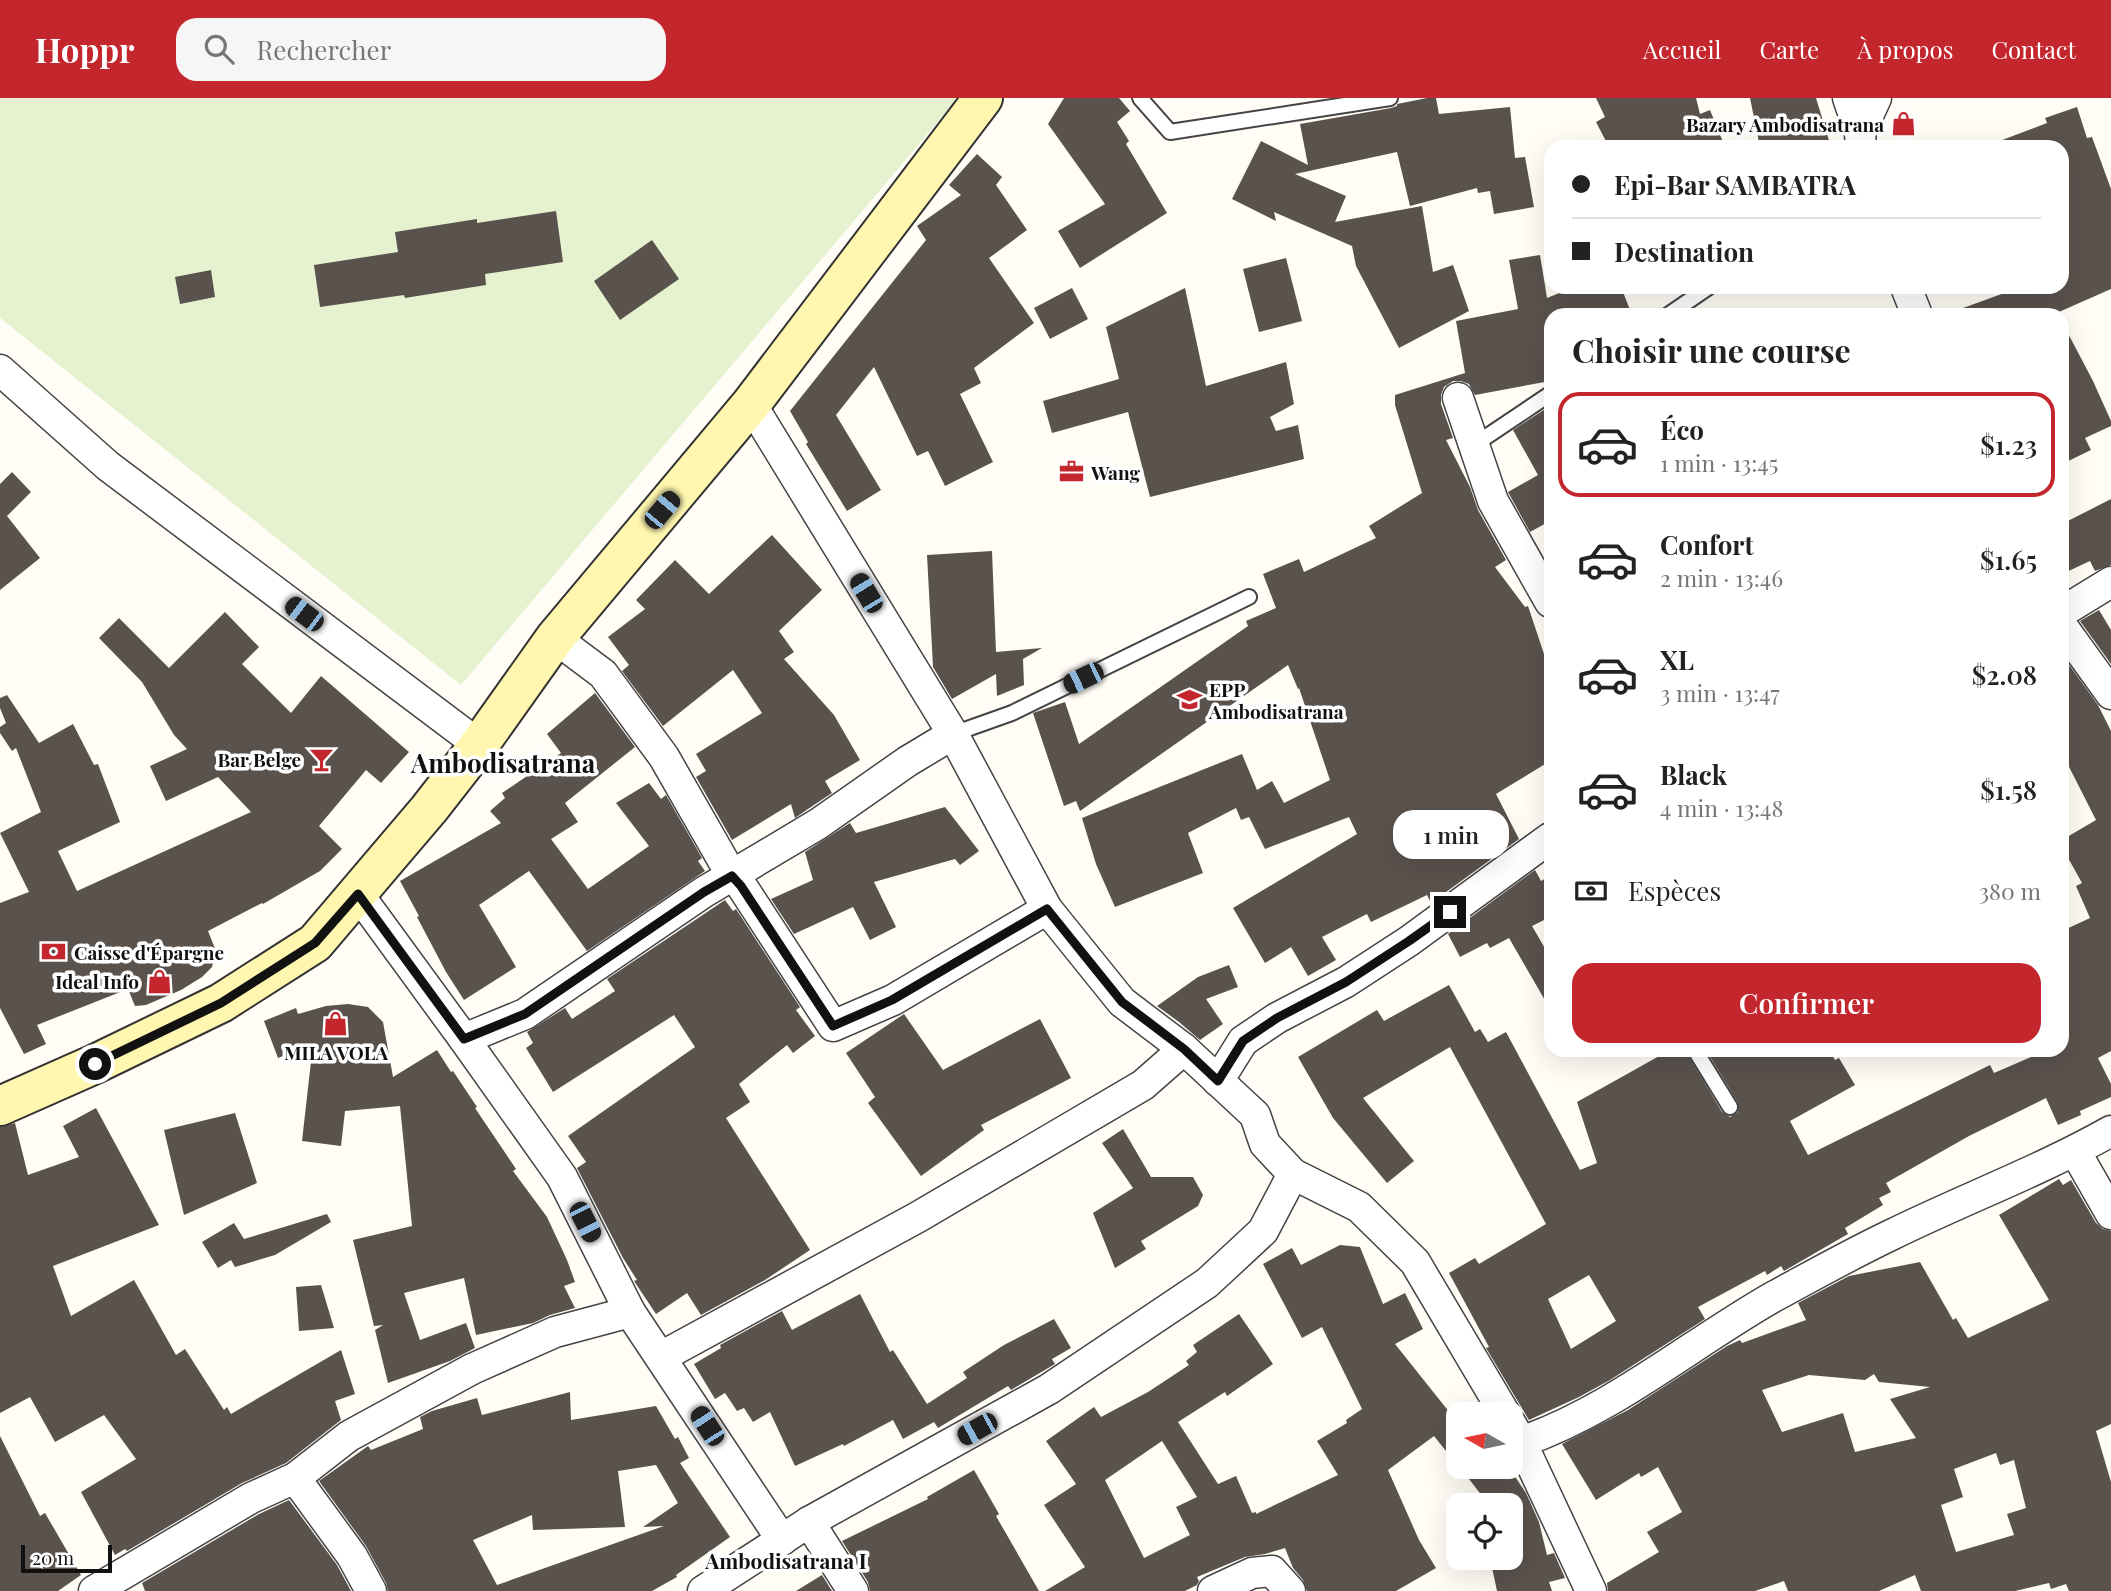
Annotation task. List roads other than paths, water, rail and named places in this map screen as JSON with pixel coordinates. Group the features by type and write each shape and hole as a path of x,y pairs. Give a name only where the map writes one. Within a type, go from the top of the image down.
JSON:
{"main road":[{"path":"0,1106 221,1003 315,943 429,809 555,638 751,404 983,98"}],"street":[{"path":"1848,98 1861,140"},
{"path":"1861,140 1876,98"},
{"path":"0,370 108,466 479,744"},
{"path":"1458,398 1493,501 1544,591"},
{"path":"751,404 953,734 1047,909 1122,1002 1184,1049 1255,1115 1265,1144 1293,1174 1359,1208 1415,1262 1497,1402"},
{"path":"2069,608 2111,582"},
{"path":"2069,636 2111,694"},
{"path":"555,638 603,674 664,757 732,876 833,1026 892,1000 1047,909"},
{"path":"464,1039 525,1014 704,892 818,824 908,761 953,734"},
{"path":"1218,1081 1243,1041 1277,1018 1346,982 1409,941 1544,842"},
{"path":"358,894 562,1177 630,1312 782,1540"},
{"path":"662,1357 918,1217 1143,1085 1184,1049"},
{"path":"1523,1432 1555,1430 1772,1298 1877,1242 2075,1151 2111,1131"},
{"path":"2075,1151 2111,1214"},
{"path":"703,1591 809,1522 1049,1389 1207,1283 1263,1231 1293,1174"},
{"path":"94,1591 251,1498 295,1478 349,1436 472,1370 555,1332 630,1312"},
{"path":"1523,1448 1591,1591"},
{"path":"295,1478 352,1556 371,1591"},
{"path":"809,1522 853,1591"},
{"path":"1213,1591 1252,1573 1272,1571 1290,1591"}],"lane":[{"path":"1140,98 1170,132 1390,98"},
{"path":"1678,308 1699,294"},
{"path":"1474,445 1544,398"},
{"path":"953,734 1012,713 1249,597"},
{"path":"1699,1057 1730,1107"}],"place":[{"name":"Bazary Ambodisatrana","path":"1904,124"},
{"name":"Wang","path":"1071,472"},
{"name":"EPP Ambodisatrana","path":"1189,700"},
{"name":"Bar Belge","path":"321,759"},
{"name":"Caisse d'Épargne","path":"54,952"},
{"name":"Ideal Info","path":"159,981"},
{"name":"MILA VOLA","path":"336,1024"}],"district":[{"name":"Ambodisatrana","path":"503,762"},
{"name":"Ambodisatrana I","path":"786,1560"}]}
